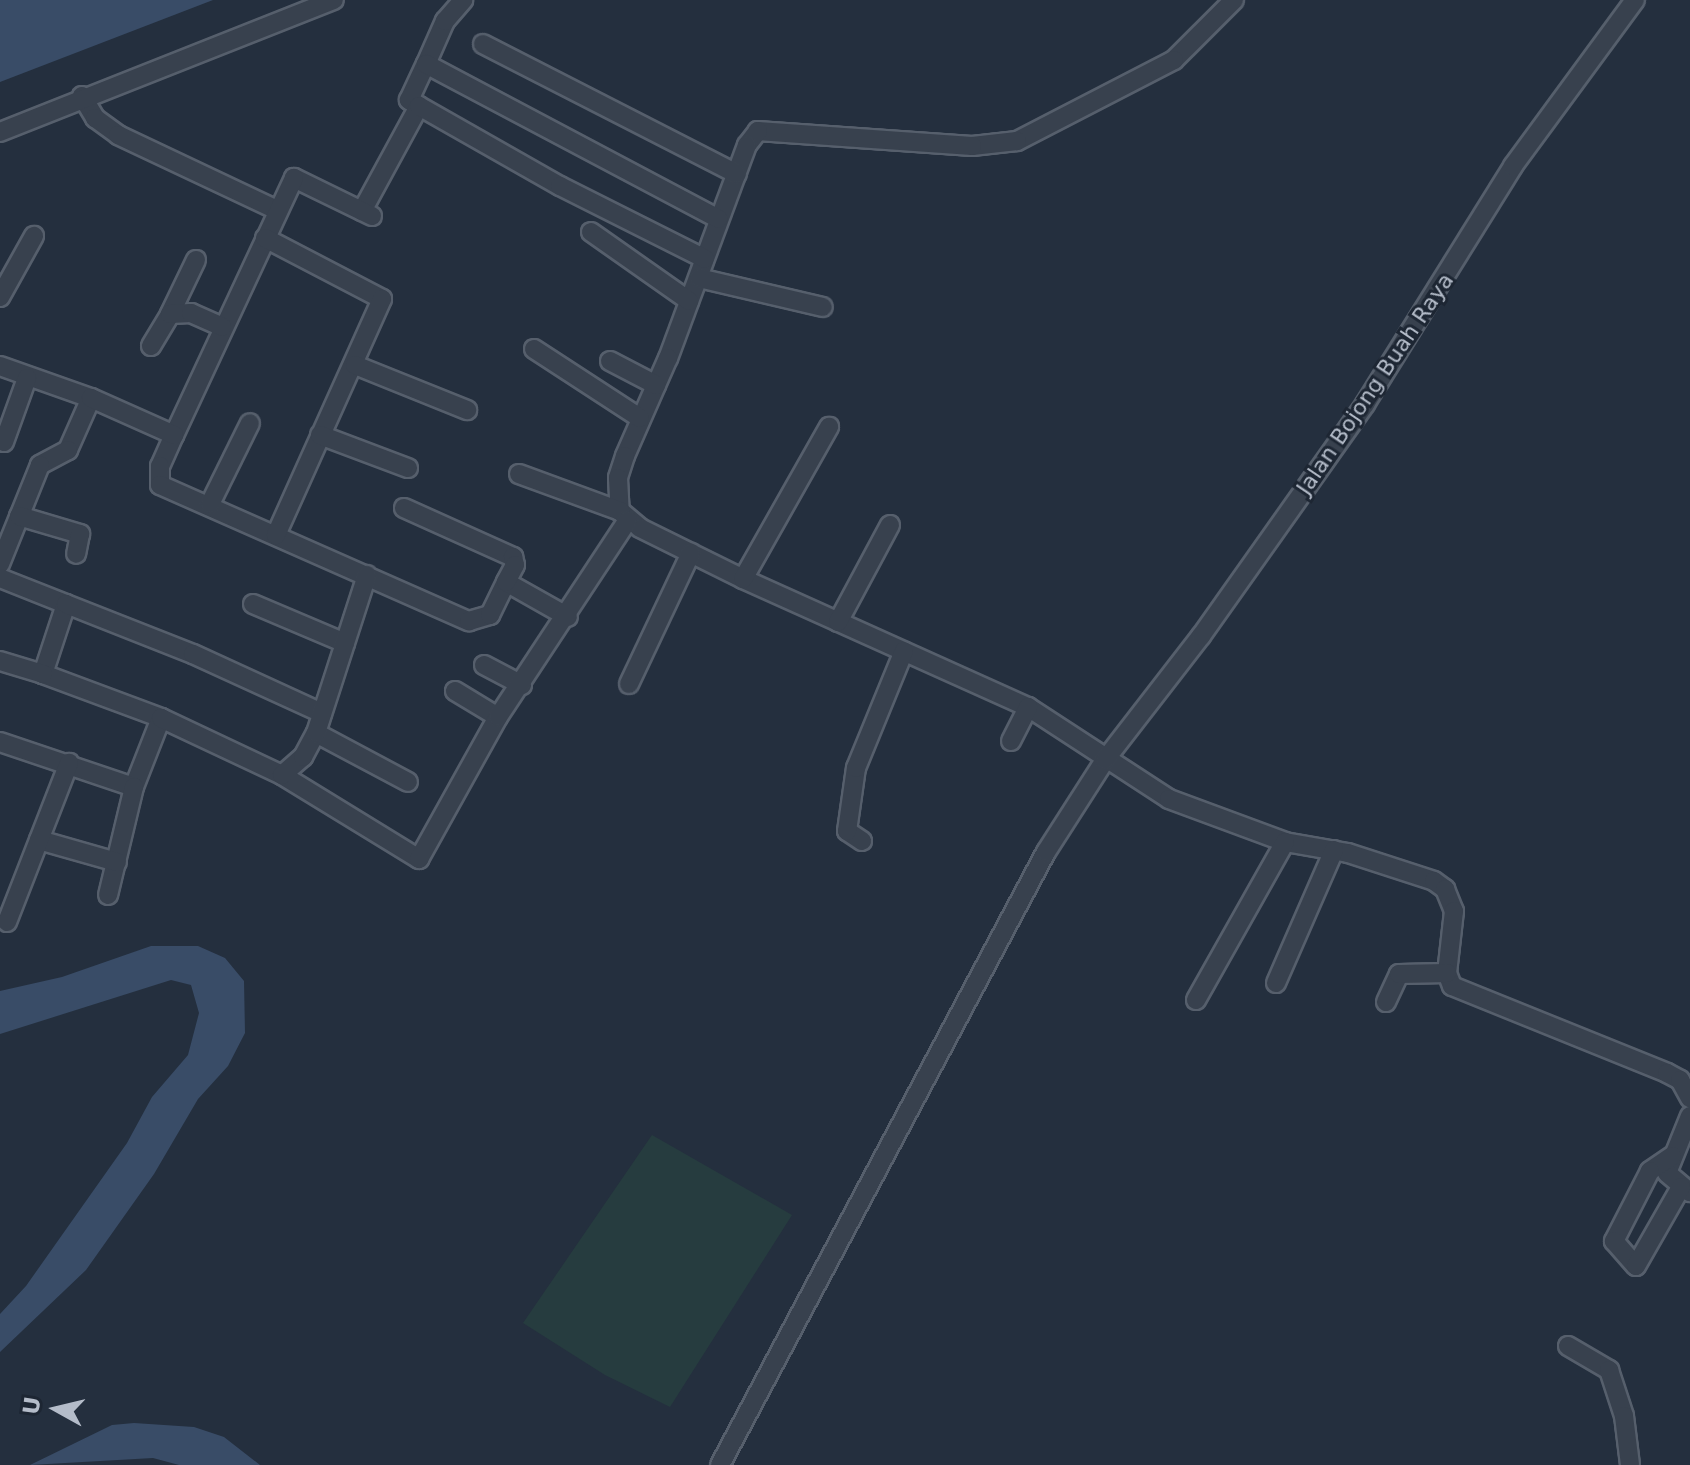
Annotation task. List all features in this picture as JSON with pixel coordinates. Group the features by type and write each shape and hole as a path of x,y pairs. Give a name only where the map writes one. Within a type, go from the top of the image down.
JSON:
{"street":[{"path":"0,132 82,96 334,0"},
{"path":"463,0 445,21 409,100 560,186 705,259"},
{"path":"0,661 161,718 282,775 419,859 498,717 568,617 624,516 618,478 699,278 749,140 766,128 972,146 1017,141 1174,60 1234,0"},
{"name":"Jalan Bojong Buah Raya","path":"720,1465 1046,852 1105,760 1201,636 1340,440 1513,166 1635,0"},
{"path":"483,44 737,174"},
{"path":"426,64 719,219"},
{"path":"82,96 95,118 118,135 271,223 381,296 355,365 276,535"},
{"path":"404,508 513,557 515,565 490,615 477,621 160,485 160,466 271,223 297,177 367,213 419,106"},
{"path":"200,187 271,223"},
{"path":"591,232 689,301"},
{"path":"0,297 34,236"},
{"path":"151,346 196,260"},
{"path":"699,278 823,307"},
{"path":"170,314 191,313 222,327"},
{"path":"534,349 640,418"},
{"path":"610,361 656,385"},
{"path":"355,365 467,410"},
{"path":"0,366 91,398 174,435"},
{"path":"4,442 27,378"},
{"path":"1,560 40,465 68,450 91,398"},
{"path":"210,504 250,423"},
{"path":"743,579 829,427"},
{"path":"320,435 408,468"},
{"path":"519,474 624,516 743,579 1028,707 1169,799 1285,842 1334,850 1418,874 1445,889 1454,911 1447,973 1452,986 1477,1001 1667,1073 1680,1080 1690,1098"},
{"path":"19,516 80,534 76,554"},
{"path":"838,622 890,525"},
{"path":"629,684 691,553"},
{"path":"282,775 303,757 316,733 367,575"},
{"path":"0,578 193,654 322,713"},
{"path":"506,582 568,617"},
{"path":"43,674 66,604"},
{"path":"253,604 345,643"},
{"path":"862,841 847,831 856,768 904,651"},
{"path":"484,665 522,685"},
{"path":"455,691 498,717"},
{"path":"1011,741 1028,707"},
{"path":"108,895 134,787 161,718"},
{"path":"316,733 408,782"},
{"path":"0,742 134,787"},
{"path":"7,922 69,763"},
{"path":"39,840 117,862"},
{"path":"1196,1000 1285,842"},
{"path":"1276,983 1334,850"},
{"path":"1386,1002 1399,974 1447,973"},
{"path":"1672,1156 1650,1171 1614,1241 1616,1249 1636,1266 1686,1190 1667,1173 1690,1116"},
{"path":"1568,1346 1609,1370 1624,1416 1630,1465"}],"green space":[{"path":"652,1135 792,1215 670,1407 605,1375 523,1323"}],"water":[{"path":"0,0 213,0 0,82"},
{"path":"151,946 198,946 225,958 244,981 245,1033 228,1066 198,1099 154,1174 86,1270 0,1352 0,1314 26,1286 127,1143 152,1097 188,1055 199,1013 191,985 171,980 0,1034 0,991 62,977"},
{"path":"134,1423 194,1427 224,1437 260,1465 179,1465 153,1458 30,1465 112,1425"}]}
